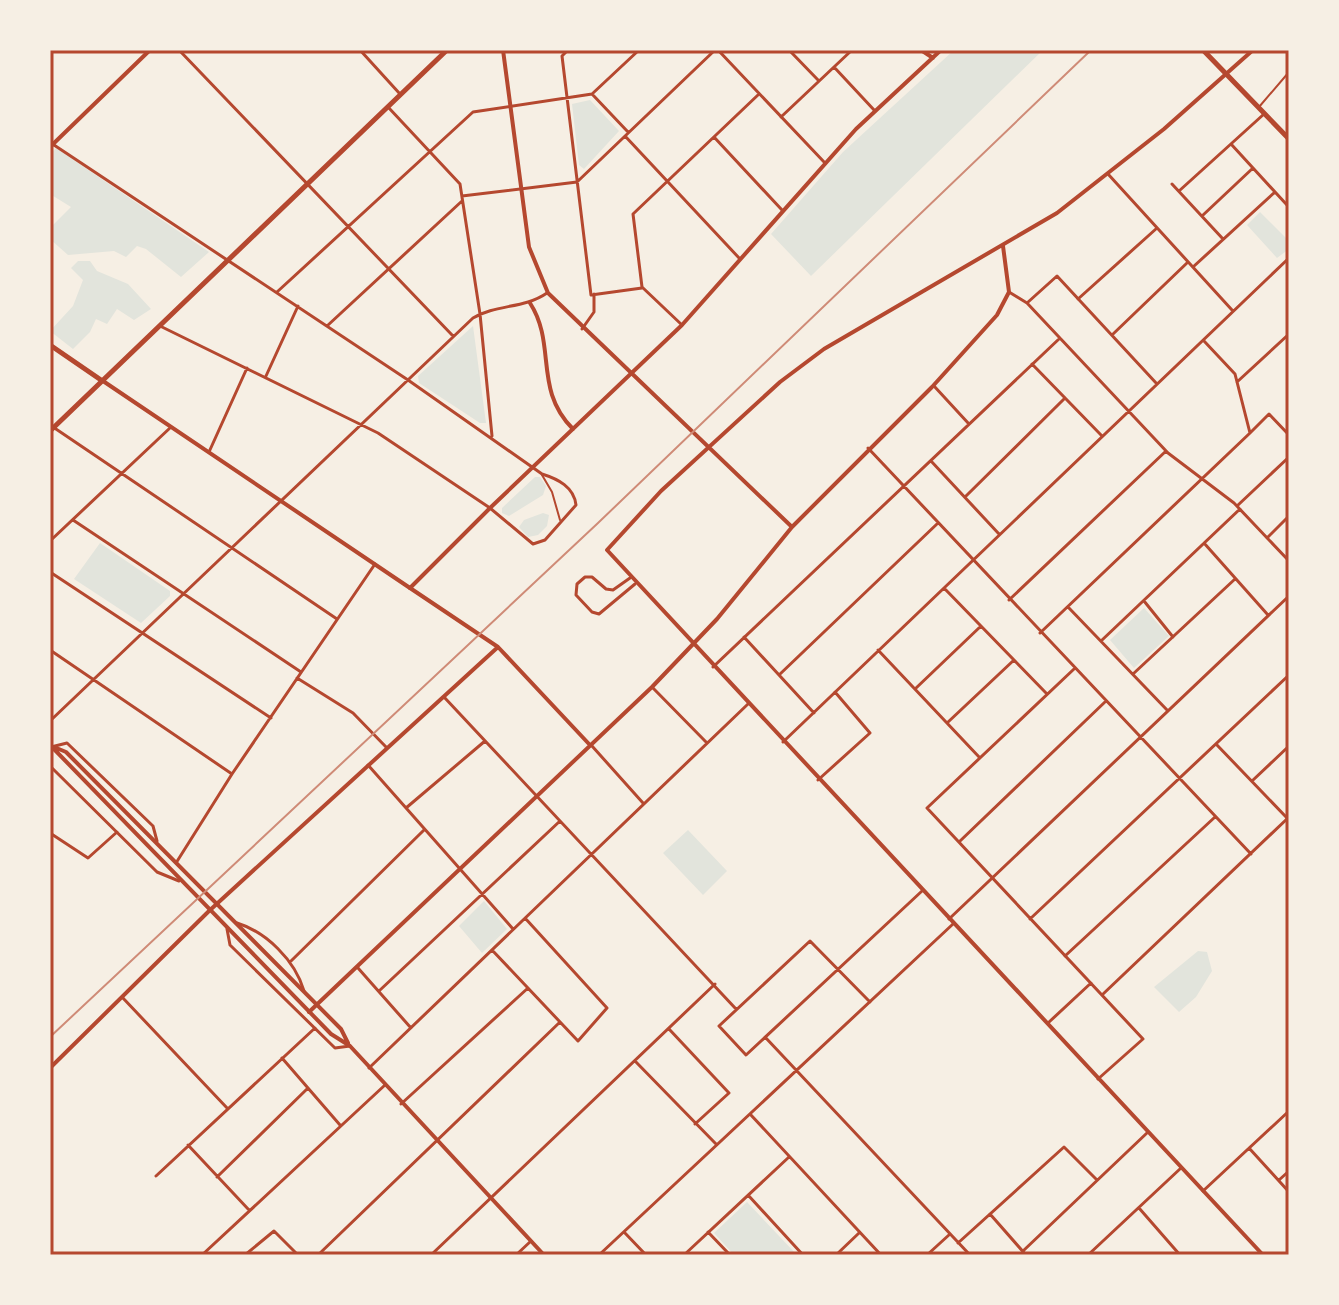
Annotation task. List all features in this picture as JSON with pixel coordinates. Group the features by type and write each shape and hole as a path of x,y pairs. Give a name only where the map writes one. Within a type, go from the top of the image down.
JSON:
{"main road":[{"path":"52,429 447,50"},
{"path":"1203,50 1289,139"},
{"path":"50,345 101,380"}],"street":[{"path":"150,50 51,145 298,306 542,474 564,484 576,499 573,511 545,540 533,544 490,508 360,425 160,326"},
{"path":"179,50 454,337"},
{"path":"360,50 401,95"},
{"path":"503,50 534,265 548,293 582,329 792,527"},
{"path":"568,50 562,56 591,295 643,288"},
{"path":"277,292 473,112 592,94 639,50"},
{"path":"327,326 462,198 577,182 716,50 826,164"},
{"path":"789,50 819,81"},
{"path":"781,117 852,50"},
{"path":"921,50 933,58"},
{"path":"410,588 682,325 875,111 941,50"},
{"path":"1253,50 1108,174 1057,213 824,349 780,382 612,541 607,553 1263,1255"},
{"path":"834,67 875,111"},
{"path":"592,94 741,260"},
{"path":"682,325 643,288 633,214 759,94"},
{"path":"388,107 460,184 480,314 494,429 492,438"},
{"path":"1179,191 1264,114"},
{"path":"714,137 784,212"},
{"path":"1231,144 1287,205 1289,203"},
{"path":"1202,216 1253,168"},
{"path":"1108,174 1233,311"},
{"path":"1172,184 1223,239"},
{"path":"1193,267 1275,192"},
{"path":"1078,299 1157,228"},
{"path":"309,1012 652,687 692,645 792,527 868,448 934,386 997,315 1009,292 1003,246"},
{"path":"783,742 1289,258"},
{"path":"1112,335 1188,262"},
{"path":"1027,303 1057,276 1157,384"},
{"path":"1009,292 1027,303 1166,451 1238,508 1289,560"},
{"path":"50,721 480,314 530,303 548,293"},
{"path":"582,329 594,312 594,294"},
{"path":"530,303 539,318 553,404 573,429"},
{"path":"266,376 298,306"},
{"path":"1237,382 1289,334"},
{"path":"713,667 1060,338"},
{"path":"1203,340 1235,374 1250,433"},
{"path":"1032,364 1102,436"},
{"path":"209,452 247,368"},
{"path":"101,380 498,647 644,804"},
{"path":"934,386 969,424"},
{"path":"965,497 1064,399"},
{"path":"1040,633 1269,414 1289,435"},
{"path":"50,541 171,427"},
{"path":"52,429 337,619"},
{"path":"868,448 1251,854"},
{"path":"1009,600 1166,451"},
{"path":"1101,641 1289,457"},
{"path":"931,461 999,534"},
{"path":"1267,538 1289,516"},
{"path":"73,520 301,672"},
{"path":"779,675 938,523"},
{"path":"1204,543 1269,615"},
{"path":"176,863 232,774 375,564"},
{"path":"50,572 271,718"},
{"path":"630,578 613,590 606,589 592,577 585,577 577,584 576,595 592,612 599,614 635,584"},
{"path":"1133,674 1235,579"},
{"path":"944,588 1047,694"},
{"path":"949,919 1288,599"},
{"path":"1144,601 1173,637"},
{"path":"1068,607 1168,711"},
{"path":"915,689 981,626"},
{"path":"744,637 814,713"},
{"path":"50,1068 217,903 498,647"},
{"path":"50,650 232,774"},
{"path":"878,650 980,758"},
{"path":"947,723 1014,660"},
{"path":"1074,669 927,808 1143,1039 1098,1079"},
{"path":"1030,919 1289,675"},
{"path":"297,678 353,713 387,748"},
{"path":"652,687 707,743"},
{"path":"818,780 870,733 835,692"},
{"path":"444,697 736,1009"},
{"path":"959,842 1106,701"},
{"path":"369,1068 748,704"},
{"path":"406,808 485,741"},
{"path":"51,746 67,743 153,826 158,844"},
{"path":"1102,995 1288,818 1216,744"},
{"path":"51,746 51,767 157,872 179,881"},
{"path":"51,746 66,752 237,923 341,1029 350,1046"},
{"path":"51,746 309,1012 350,1046 544,1255"},
{"path":"1252,781 1289,746"},
{"path":"368,765 513,929"},
{"path":"1065,956 1216,817"},
{"path":"379,991 560,821"},
{"path":"290,962 425,829"},
{"path":"50,833 88,858 117,832"},
{"path":"870,1002 838,970 810,941 719,1026 746,1055 838,970 922,891"},
{"path":"492,950 578,1041 607,1008 525,918"},
{"path":"237,923 257,929 290,962 304,991"},
{"path":"599,1255 953,924"},
{"path":"227,929 230,945 335,1048 350,1046"},
{"path":"358,968 411,1028"},
{"path":"1048,1023 1091,983"},
{"path":"431,1255 715,984"},
{"path":"401,1104 528,988"},
{"path":"122,997 228,1109"},
{"path":"319,1255 560,1022"},
{"path":"156,1176 315,1028"},
{"path":"669,1029 729,1093 695,1124"},
{"path":"765,1037 970,1255"},
{"path":"282,1058 340,1125"},
{"path":"635,1061 717,1145"},
{"path":"202,1255 385,1085"},
{"path":"217,1177 308,1088"},
{"path":"1203,1191 1289,1111"},
{"path":"750,1114 881,1255"},
{"path":"990,1214 1025,1253 1148,1132"},
{"path":"188,1145 249,1210"},
{"path":"958,1243 1064,1147 1097,1180"},
{"path":"1249,1148 1289,1192"},
{"path":"684,1255 789,1157"},
{"path":"1088,1255 1181,1168"},
{"path":"1279,1180 1289,1171"},
{"path":"748,1195 803,1255"},
{"path":"1139,1208 1180,1255"},
{"path":"245,1255 274,1231 298,1255"},
{"path":"624,1232 646,1255"},
{"path":"708,1232 730,1255"},
{"path":"836,1255 860,1232"},
{"path":"927,1255 950,1234"},
{"path":"516,1255 531,1241"},
{"path":"1251,1255 1258,1249"},
{"path":"208,1250 212,1255"},
{"path":"1169,1255 1175,1250"}],"lane":[{"path":"1258,108 1289,72"},
{"path":"542,474 559,509 559,525"}],"shaded area":[{"path":"954,50 1043,50 811,276 771,234 843,152"},
{"path":"590,100 619,131 584,169 579,165 572,104"},
{"path":"56,148 209,252 181,277 146,249 137,246 126,257 114,251 68,255 50,239 52,226 71,207 50,194 50,154"},
{"path":"1260,212 1289,241 1289,249 1277,258 1247,225"},
{"path":"78,261 90,261 97,271 128,284 151,309 134,320 117,309 107,324 96,319 90,332 73,349 50,331 73,306 83,280 71,268"},
{"path":"473,326 486,423 480,423 419,383 418,376"},
{"path":"535,477 540,477 546,486 543,495 509,516 502,513 502,508"},
{"path":"543,513 549,515 547,526 538,535 528,537 519,527 524,520"},
{"path":"100,543 170,591 170,596 141,623 74,579"},
{"path":"1144,608 1169,636 1134,668 1110,640"},
{"path":"688,830 727,871 703,895 663,853"},
{"path":"484,901 507,929 482,953 459,926"},
{"path":"1198,951 1207,952 1212,971 1196,997 1179,1012 1154,987"},
{"path":"747,1202 797,1255 734,1255 714,1233"}],"railway":[{"path":"50,1037 598,523 1091,50"}]}
